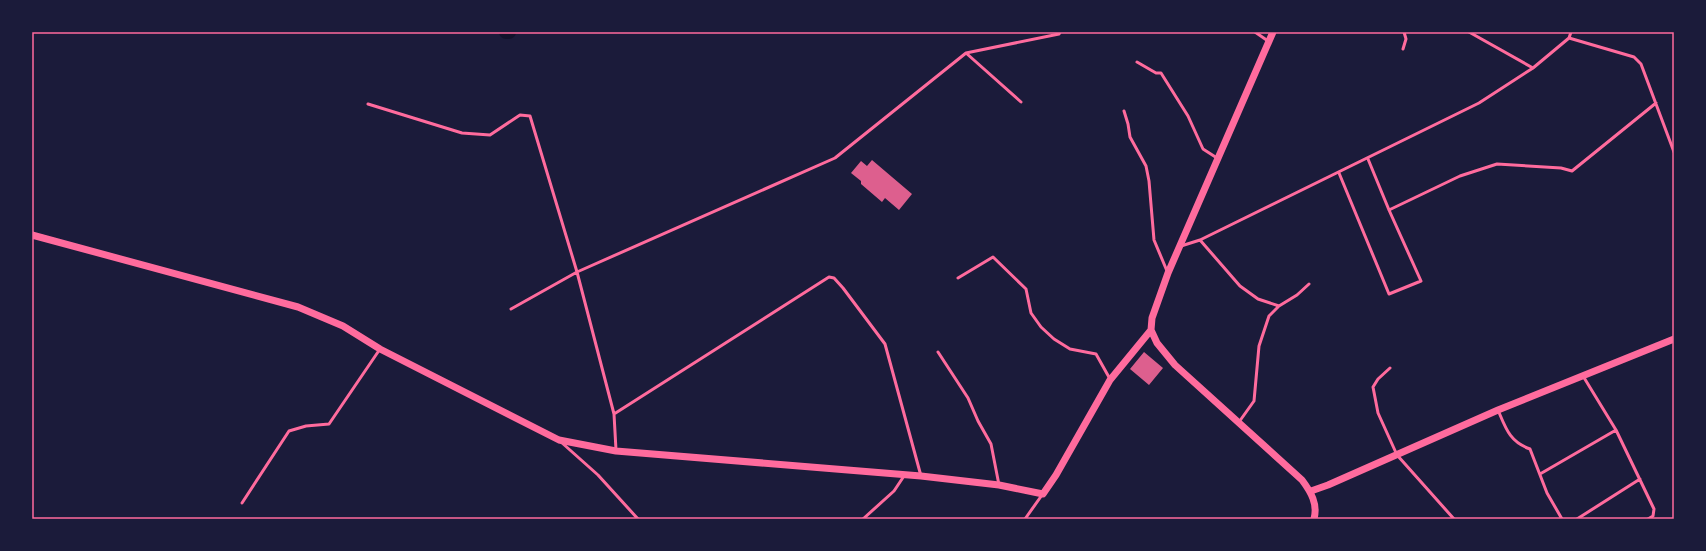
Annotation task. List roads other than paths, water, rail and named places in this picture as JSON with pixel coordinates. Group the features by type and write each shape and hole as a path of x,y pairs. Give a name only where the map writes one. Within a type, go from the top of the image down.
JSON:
{"street":[{"path":"32,235 298,307 343,326 380,349 559,440 616,451 905,474 999,485 1043,494 1056,475 1110,380 1151,330 1155,306 1168,273 1273,32"},
{"path":"1151,330 1157,343 1175,366 1291,469 1311,491 1315,503 1314,519"},
{"path":"1311,491 1328,485 1498,410 1674,339"}],"lane":[{"path":"511,309 577,272 835,158 966,53 1059,34 1060,32"},
{"path":"1255,32 1269,42"},
{"path":"1404,32 1406,39 1404,49"},
{"path":"1469,32 1533,68"},
{"path":"1180,246 1200,240 1479,103 1533,68 1569,38 1571,32"},
{"path":"1569,38 1634,57 1641,64 1674,152"},
{"path":"966,53 1021,102"},
{"path":"1137,62 1156,73 1161,73 1188,116 1203,149 1218,159"},
{"path":"1389,210 1460,176 1497,164 1561,168 1572,171 1656,103"},
{"path":"368,104 462,133 490,135 520,115 530,116 577,272 614,414 616,451"},
{"path":"1124,111 1130,137 1146,166 1149,181 1154,240 1168,273"},
{"path":"1339,173 1389,294 1422,281 1389,210 1368,158"},
{"path":"1200,240 1240,286 1258,299 1279,306"},
{"path":"958,278 994,257 1026,289 1031,313 1041,327 1054,339 1070,350 1096,354 1110,380"},
{"path":"614,414 829,277 834,278 884,344 921,476"},
{"path":"1239,422 1254,401 1259,346 1269,316 1279,306 1306,289 1309,284"},
{"path":"242,503 289,431 306,426 329,424 380,349"},
{"path":"938,352 968,398 978,421 991,444 999,485"},
{"path":"1390,368 1378,379 1373,387 1378,413 1397,455 1454,519"},
{"path":"1583,376 1616,430 1654,509 1653,516 1648,519"},
{"path":"1498,410 1508,433 1519,445 1530,450 1547,493 1562,519"},
{"path":"1540,474 1616,430"},
{"path":"559,440 598,476 638,519"},
{"path":"863,519 894,491 905,474"},
{"path":"1577,519 1640,479"},
{"path":"1025,519 1043,494"}]}
